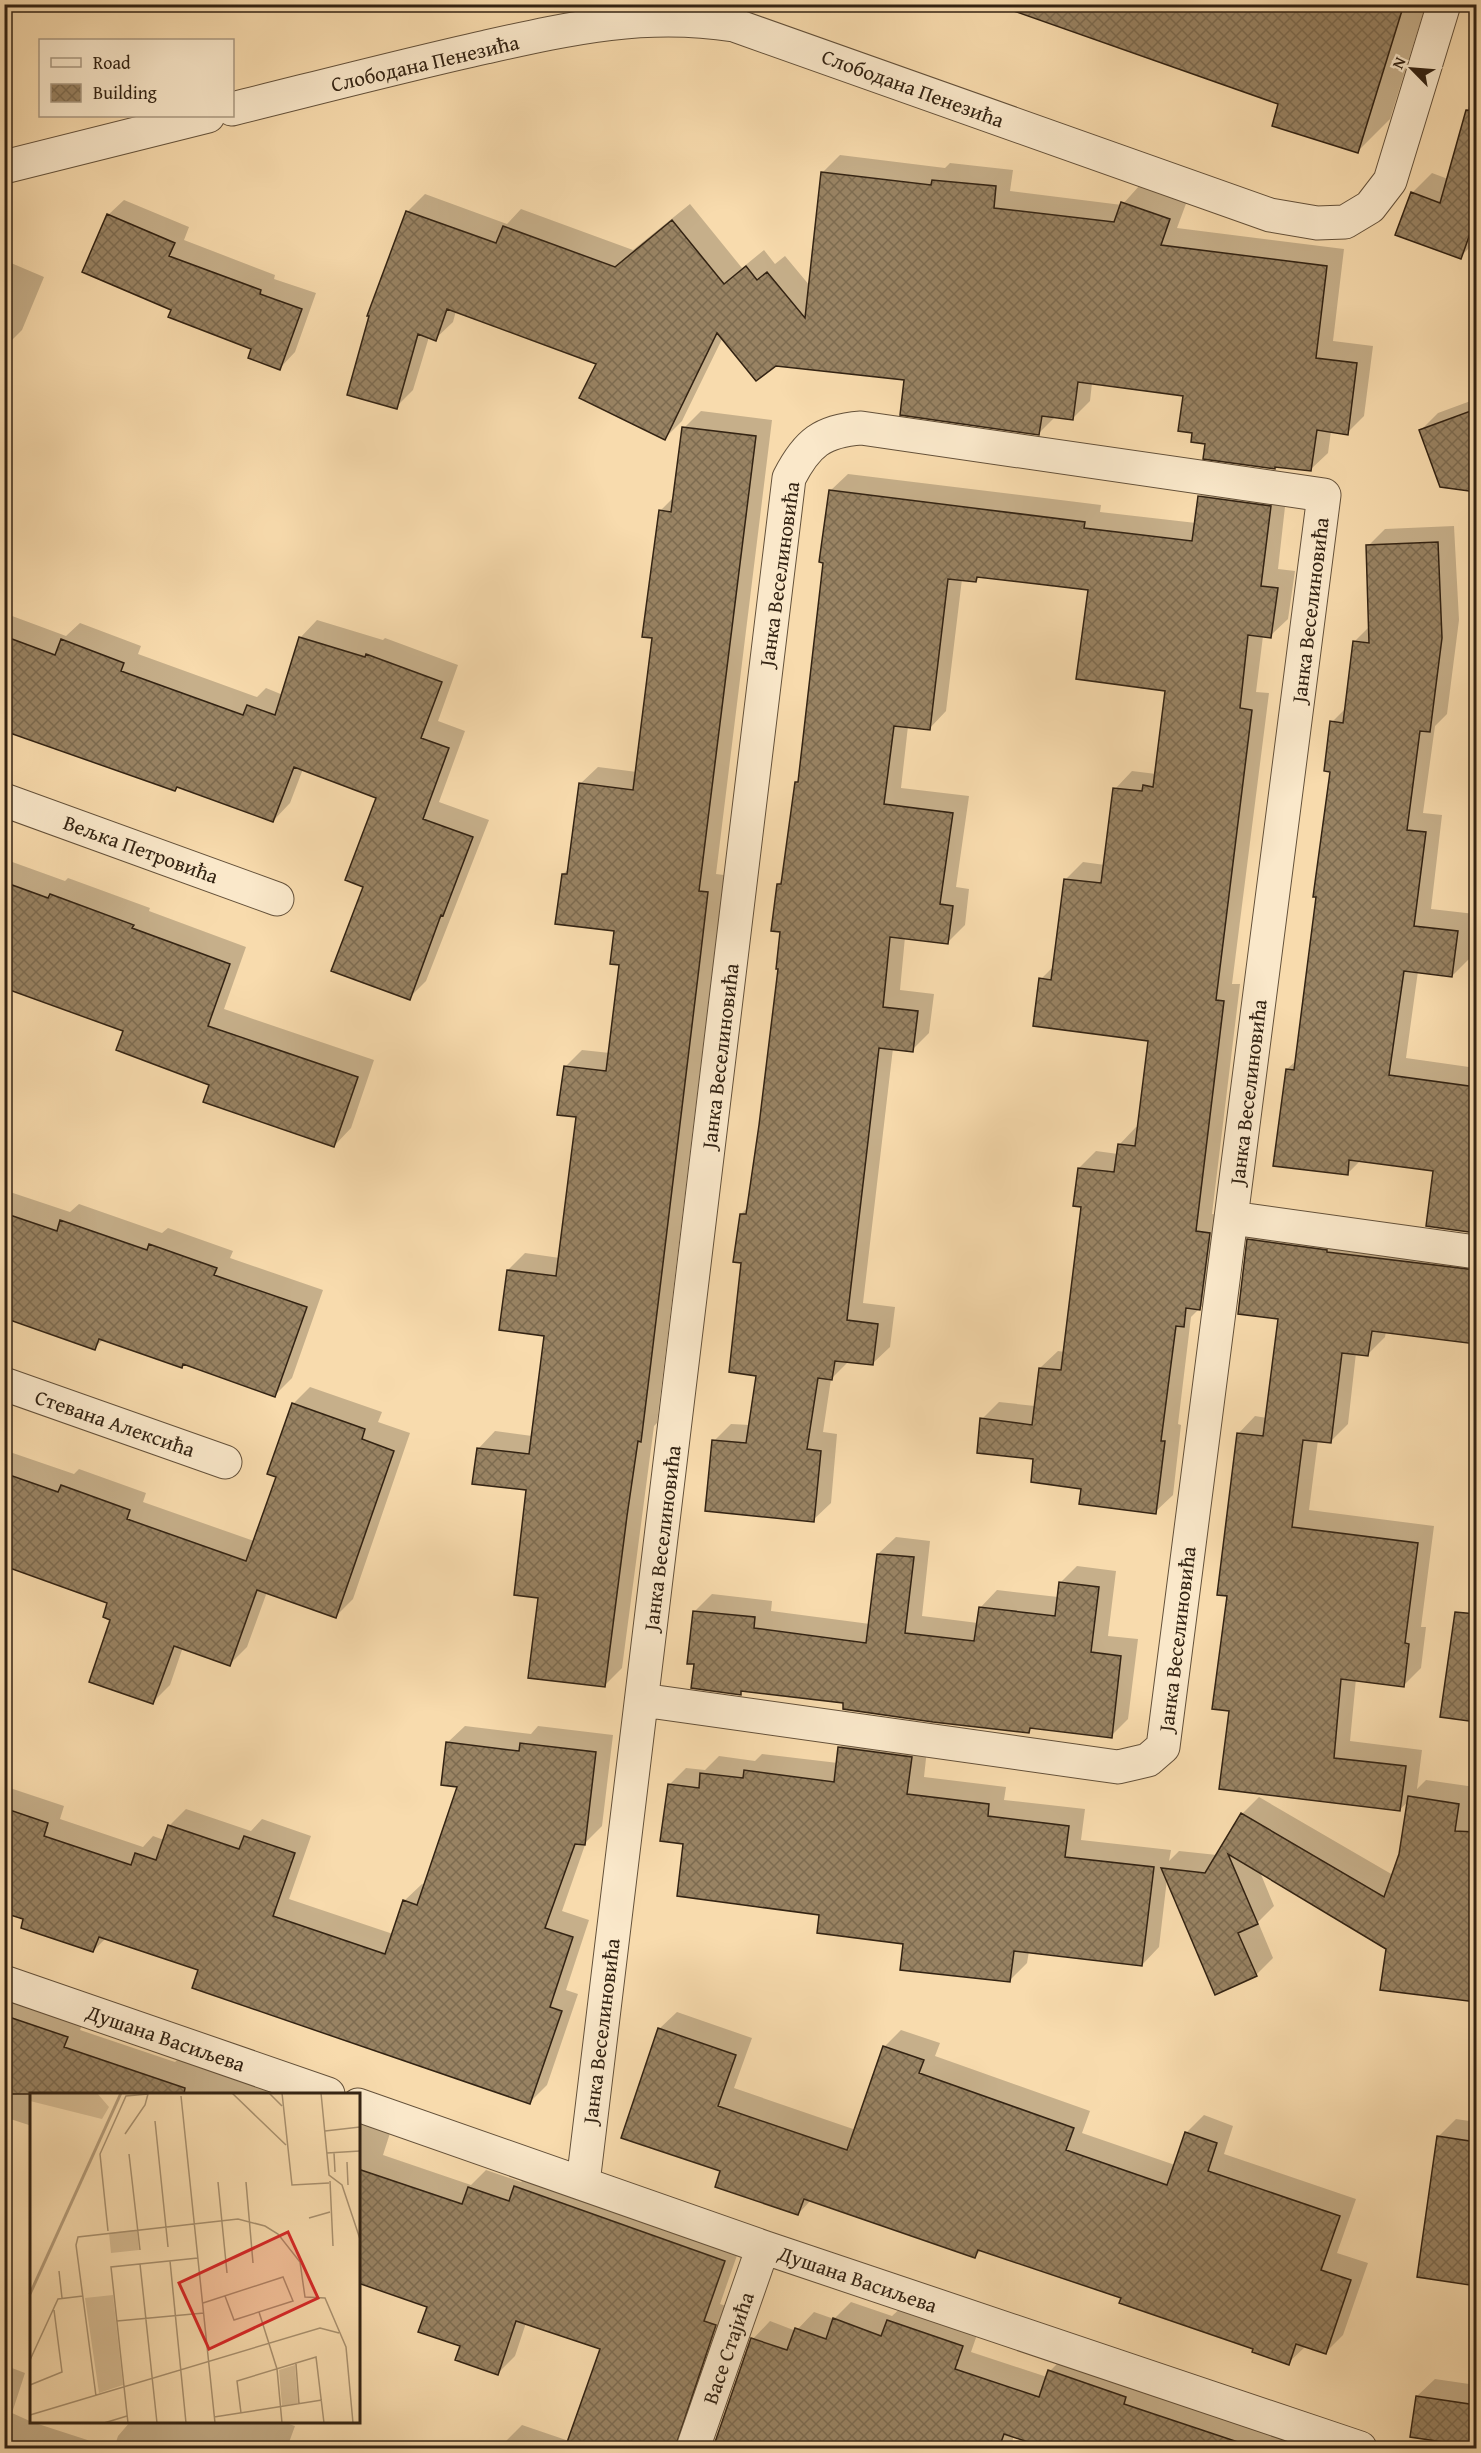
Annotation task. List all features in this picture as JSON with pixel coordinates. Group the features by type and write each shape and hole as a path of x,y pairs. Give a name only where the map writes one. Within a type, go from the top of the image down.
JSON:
{"street":[{"name":"Слободана Пенезића","path":"234,109 441,57 578,27 655,19 713,22 734,25 1270,215 1317,223 1345,222 1370,207 1390,181 1444,4"},
{"path":"4,167 204,117"},
{"name":"Јанка Веселиновића","path":"583,2183 789,478 803,455 821,437 841,429 861,428 1324,495 1163,1747 1148,1760 1118,1767 642,1700"},
{"name":"Вељка Петровића","path":"4,800 276,898"},
{"path":"1232,1218 1476,1252"},
{"name":"Стевана Алексића","path":"4,1384 225,1462"},
{"name":"Душана Васиљева","path":"4,1982 325,2093"},
{"name":"Душана Васиљева","path":"360,2106 763,2247 1360,2448"},
{"name":"Васе Стајића","path":"693,2448 763,2247"}],"building":[{"path":"1012,4 1404,4 1358,153 1272,126 1278,104 1011,10"},
{"path":"1466,110 1476,111 1476,217 1461,259 1395,235 1411,192 1440,203"},
{"path":"821,172 931,185 932,180 996,186 994,208 1114,222 1121,202 1170,219 1161,245 1327,266 1316,358 1357,363 1348,435 1317,430 1311,471 1275,467 1275,469 1203,459 1205,444 1191,442 1192,433 1178,431 1183,396 1078,382 1073,420 1042,416 1039,435 900,415 904,380 776,366 756,381 717,333 665,440 579,398 596,364 447,309 436,341 418,334 397,409 347,395 369,316 367,316 406,211 496,243 503,226 615,267 672,220 724,284 746,266 757,280 767,272 805,318"},
{"path":"107,214 175,243 169,256 261,290 260,294 302,309 280,370 248,358 251,349 168,317 171,310 82,272"},
{"path":"1476,409 1476,492 1440,487 1419,430"},
{"path":"682,427 756,436 699,891 708,892 699,968 641,1442 638,1441 605,1687 528,1678 538,1598 514,1595 526,1490 472,1484 477,1448 529,1454 544,1336 499,1330 507,1270 556,1276 576,1117 557,1115 564,1066 606,1071 619,965 610,964 614,931 555,924 562,874 567,874 579,783 633,790 652,638 642,637 659,510 671,512"},
{"path":"829,490 1085,522 1084,528 1192,541 1198,496 1271,506 1261,586 1278,588 1271,638 1248,635 1240,708 1252,710 1216,1000 1224,1001 1196,1231 1210,1233 1200,1310 1186,1308 1184,1327 1176,1326 1161,1441 1165,1441 1156,1514 1079,1504 1081,1489 1031,1482 1033,1459 977,1453 980,1418 1032,1425 1039,1368 1061,1370 1081,1207 1073,1206 1078,1168 1114,1172 1118,1144 1135,1146 1148,1041 1033,1026 1039,978 1051,980 1064,879 1101,883 1113,788 1142,791 1143,785 1153,787 1165,691 1076,679 1088,590 977,577 976,582 948,579 930,730 894,726 884,804 953,813 940,904 953,906 948,944 890,937 883,1007 918,1011 913,1052 879,1048 847,1320 878,1324 873,1365 835,1361 832,1380 818,1378 807,1449 821,1451 814,1522 705,1511 712,1440 746,1443 756,1376 729,1372 741,1263 733,1262 740,1214 746,1214 759,1125 778,969 776,969 780,932 771,931 777,884 781,884 795,782 798,782 823,563 819,562"},
{"path":"1438,542 1442,638 1430,732 1420,731 1407,830 1426,832 1414,926 1458,931 1452,977 1404,971 1389,1075 1476,1087 1476,1233 1426,1226 1433,1171 1349,1160 1348,1175 1273,1166 1286,1069 1294,1070 1316,897 1313,897 1330,772 1324,771 1330,721 1343,723 1353,641 1369,643 1366,545"},
{"path":"4,636 55,655 61,639 124,663 121,671 243,715 247,705 275,715 299,637 365,657 366,654 442,682 421,738 449,748 423,819 473,837 410,1000 331,971 363,887 345,880 376,798 294,767 273,822 177,787 175,791 4,731"},
{"path":"4,882 48,898 50,894 134,925 132,928 230,964 208,1026 358,1077 334,1147 203,1102 209,1085 116,1050 123,1031 4,988"},
{"path":"4,1213 57,1231 60,1220 147,1250 149,1244 217,1268 214,1275 307,1307 275,1397 183,1364 182,1368 99,1339 95,1350 4,1318"},
{"path":"1247,1239 1327,1250 1327,1252 1476,1270 1476,1344 1372,1331 1368,1356 1342,1353 1331,1443 1303,1440 1292,1527 1418,1543 1405,1643 1409,1644 1404,1687 1341,1679 1334,1758 1406,1766 1400,1811 1219,1789 1229,1711 1212,1709 1227,1596 1217,1595 1237,1433 1263,1436 1278,1319 1238,1314"},
{"path":"292,1403 365,1429 362,1439 394,1451 336,1618 257,1590 230,1666 174,1646 153,1704 89,1682 110,1620 103,1617 107,1603 4,1566 4,1473 58,1492 61,1485 130,1510 127,1519 246,1561 276,1477 267,1474"},
{"path":"877,1554 914,1557 905,1633 974,1641 979,1607 1055,1616 1059,1582 1099,1587 1091,1652 1121,1656 1112,1738 1030,1728 1029,1733 933,1722 843,1709 843,1703 741,1691 741,1695 691,1688 694,1664 687,1664 693,1611 755,1617 754,1628 866,1643"},
{"path":"1455,1612 1476,1614 1476,1722 1440,1717"},
{"path":"446,1742 519,1751 520,1743 596,1752 585,1845 575,1844 545,1928 573,1937 550,2007 562,2011 530,2104 192,1988 198,1970 99,1937 93,1952 21,1928 23,1919 4,1913 4,1808 48,1823 44,1836 131,1865 135,1853 156,1860 168,1825 239,1849 244,1836 295,1853 273,1916 385,1954 403,1900 417,1905 457,1787 441,1785"},
{"path":"838,1747 912,1757 907,1794 989,1804 988,1816 1069,1826 1065,1857 1154,1867 1142,1966 1014,1951 1010,1982 900,1970 903,1944 817,1933 819,1915 677,1896 683,1844 660,1841 668,1784 699,1788 700,1773 743,1778 744,1770 834,1782"},
{"path":"1408,1796 1459,1804 1455,1831 1476,1832 1476,2002 1380,1990 1386,1949 1228,1854 1258,1924 1238,1933 1257,1976 1215,1995 1161,1868 1205,1873 1241,1813 1384,1897 1399,1854"},
{"path":"12,2018 68,2037 64,2047 185,2088 184,2093 4,2094 4,2039"},
{"path":"658,2028 736,2055 718,2106 847,2150 883,2046 924,2060 919,2073 1074,2128 1066,2150 1167,2185 1185,2132 1217,2143 1208,2171 1340,2216 1321,2270 1351,2280 1326,2354 1296,2344 1289,2365 1252,2352 1253,2349 1119,2303 1121,2298 978,2250 975,2258 804,2199 798,2215 715,2187 720,2171 621,2138"},
{"path":"1437,2136 1476,2142 1476,2286 1417,2277"},
{"path":"360,2170 462,2204 468,2187 509,2201 514,2186 725,2261 704,2321 716,2325 675,2448 565,2448 600,2349 516,2321 498,2375 455,2360 460,2346 418,2332 427,2307 360,2284"},
{"path":"833,2318 881,2336 887,2320 963,2346 955,2369 1039,2397 1048,2370 1126,2397 1124,2404 1238,2442 1237,2448 1046,2448 1004,2434 999,2448 713,2448 751,2338 787,2350 795,2328 826,2339"},
{"path":"1416,2396 1476,2405 1476,2447 1410,2437"}]}
